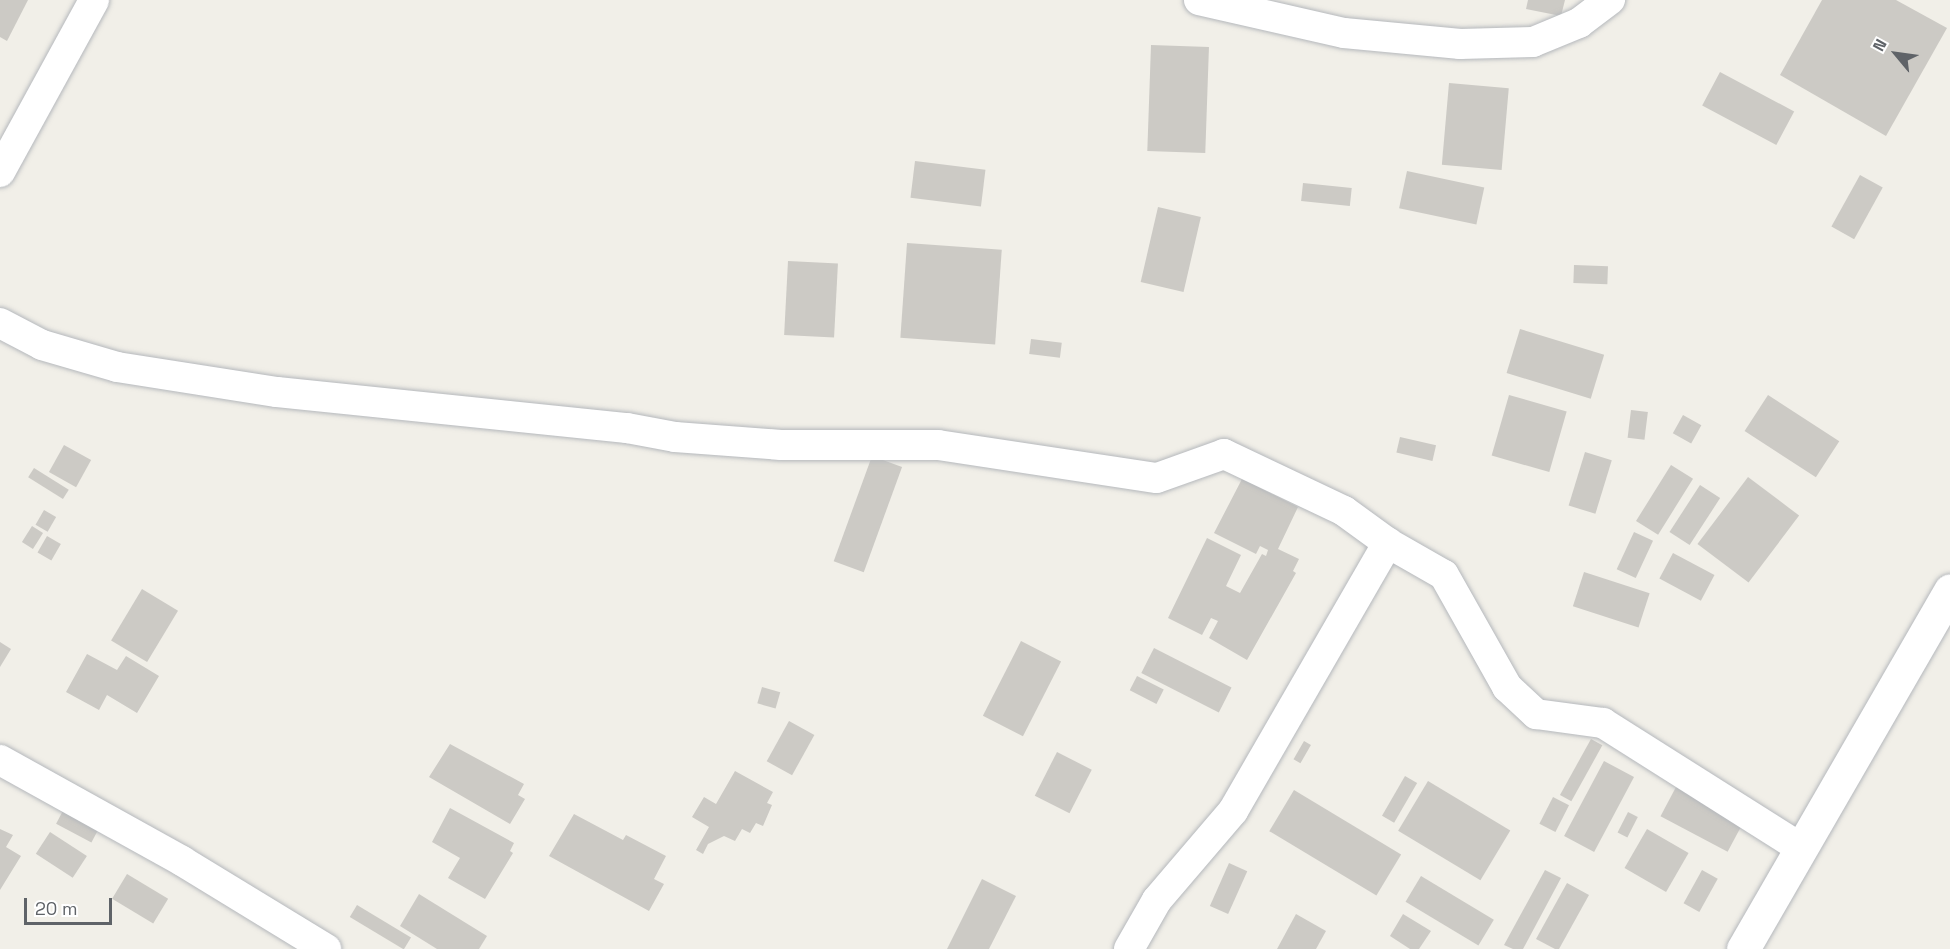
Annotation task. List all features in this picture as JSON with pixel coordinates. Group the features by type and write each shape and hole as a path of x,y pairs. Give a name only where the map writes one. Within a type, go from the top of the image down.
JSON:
{"street":[{"path":"0,172 94,0"},
{"path":"1199,0 1344,33 1460,44 1533,42 1579,23 1610,0"},
{"path":"0,323 42,345 117,367 277,392 627,428 675,437 781,445 938,445 1157,478 1224,454 1344,511 1388,543 1444,575 1507,687 1536,714 1603,723 1799,847"},
{"path":"1129,949 1158,900 1233,811 1388,543"},
{"path":"1743,949 1799,847 1950,590"},
{"path":"0,760 182,861 326,949"}],"building":[{"path":"0,0 28,0 7,41 0,37"},
{"path":"1528,0 1565,0 1561,16 1526,9"},
{"path":"1822,0 1896,0 1947,28 1886,136 1780,75"},
{"path":"1151,45 1209,47 1205,153 1147,151"},
{"path":"1720,72 1794,111 1776,145 1702,106"},
{"path":"1449,83 1509,88 1502,170 1442,165"},
{"path":"915,161 985,170 981,206 910,198"},
{"path":"1407,171 1484,187 1476,225 1399,208"},
{"path":"1860,175 1883,188 1854,239 1831,227"},
{"path":"1303,183 1352,188 1350,206 1301,201"},
{"path":"1158,207 1201,217 1184,292 1141,282"},
{"path":"907,243 1002,250 995,344 900,338"},
{"path":"788,261 838,264 834,338 784,335"},
{"path":"1574,265 1608,266 1607,284 1573,283"},
{"path":"1520,329 1604,355 1591,399 1507,373"},
{"path":"1031,339 1062,343 1060,358 1029,354"},
{"path":"1509,395 1567,412 1549,472 1492,456"},
{"path":"1768,395 1839,441 1816,477 1745,431"},
{"path":"1631,410 1648,412 1644,440 1628,438"},
{"path":"1683,415 1701,425 1691,444 1673,433"},
{"path":"1400,437 1436,445 1432,461 1396,453"},
{"path":"64,445 91,460 76,487 49,472"},
{"path":"1585,452 1612,460 1595,514 1569,506"},
{"path":"872,456 902,467 864,572 834,561"},
{"path":"1671,465 1693,479 1658,535 1636,521"},
{"path":"34,468 69,490 63,499 28,477"},
{"path":"1748,477 1799,516 1749,583 1697,544"},
{"path":"1242,479 1298,507 1278,549 1299,559 1293,571 1296,573 1247,660 1209,638 1218,621 1211,618 1202,635 1168,618 1207,538 1241,555 1226,586 1240,593 1262,554 1266,556 1268,550 1260,546 1256,554 1214,533"},
{"path":"1700,485 1720,498 1690,545 1670,532"},
{"path":"44,510 56,517 48,532 36,525"},
{"path":"32,526 43,533 33,549 22,542"},
{"path":"1634,532 1653,541 1636,578 1617,569"},
{"path":"47,536 61,544 51,560 38,552"},
{"path":"1673,553 1714,575 1701,601 1659,579"},
{"path":"1584,572 1650,593 1638,628 1573,606"},
{"path":"142,589 178,611 147,662 111,640"},
{"path":"1021,641 1061,661 1023,736 983,716"},
{"path":"0,642 11,649 0,667"},
{"path":"1154,648 1232,687 1219,712 1141,673"},
{"path":"87,654 117,670 126,656 159,676 137,713 107,695 99,710 66,692"},
{"path":"1137,676 1164,690 1156,704 1130,690"},
{"path":"762,687 780,692 776,709 757,703"},
{"path":"789,721 814,735 792,775 767,761"},
{"path":"1591,739 1602,745 1571,801 1560,795"},
{"path":"1304,741 1311,745 1300,763 1294,759"},
{"path":"450,744 524,784 518,795 525,799 510,824 429,777"},
{"path":"1057,752 1092,770 1070,813 1035,796"},
{"path":"1604,761 1634,777 1594,852 1564,836"},
{"path":"735,771 773,792 767,803 772,805 763,826 756,823 750,833 742,829 735,841 724,836 708,844 703,854 696,850 709,827 692,817 704,797 716,804"},
{"path":"1405,776 1417,783 1394,823 1382,816"},
{"path":"1428,781 1510,830 1480,880 1398,831"},
{"path":"1676,787 1743,823 1728,852 1661,816"},
{"path":"1294,790 1401,854 1376,896 1269,831"},
{"path":"1553,797 1569,805 1555,832 1539,824"},
{"path":"65,807 100,826 91,843 56,824"},
{"path":"450,808 514,843 510,851 513,853 485,899 448,878 460,858 432,842"},
{"path":"1628,812 1638,817 1627,837 1618,832"},
{"path":"574,814 623,840 626,835 666,856 654,879 664,884 649,911 549,856"},
{"path":"0,829 13,835 6,847 21,856 0,890"},
{"path":"1647,829 1689,853 1666,892 1624,868"},
{"path":"50,832 87,856 73,878 36,854"},
{"path":"1229,863 1247,871 1228,914 1210,906"},
{"path":"1545,870 1561,878 1523,949 1513,949 1504,945"},
{"path":"1702,870 1718,879 1699,912 1684,903"},
{"path":"127,874 168,899 153,924 112,899"},
{"path":"1421,876 1494,920 1478,945 1406,902"},
{"path":"982,879 1016,896 989,949 947,949"},
{"path":"1567,883 1589,895 1559,949 1555,949 1536,939"},
{"path":"419,894 487,936 479,949 437,949 400,926"},
{"path":"357,905 411,937 403,949 350,917"},
{"path":"1296,914 1326,931 1316,949 1277,949"},
{"path":"1403,914 1431,931 1419,949 1410,949 1390,936"}]}
